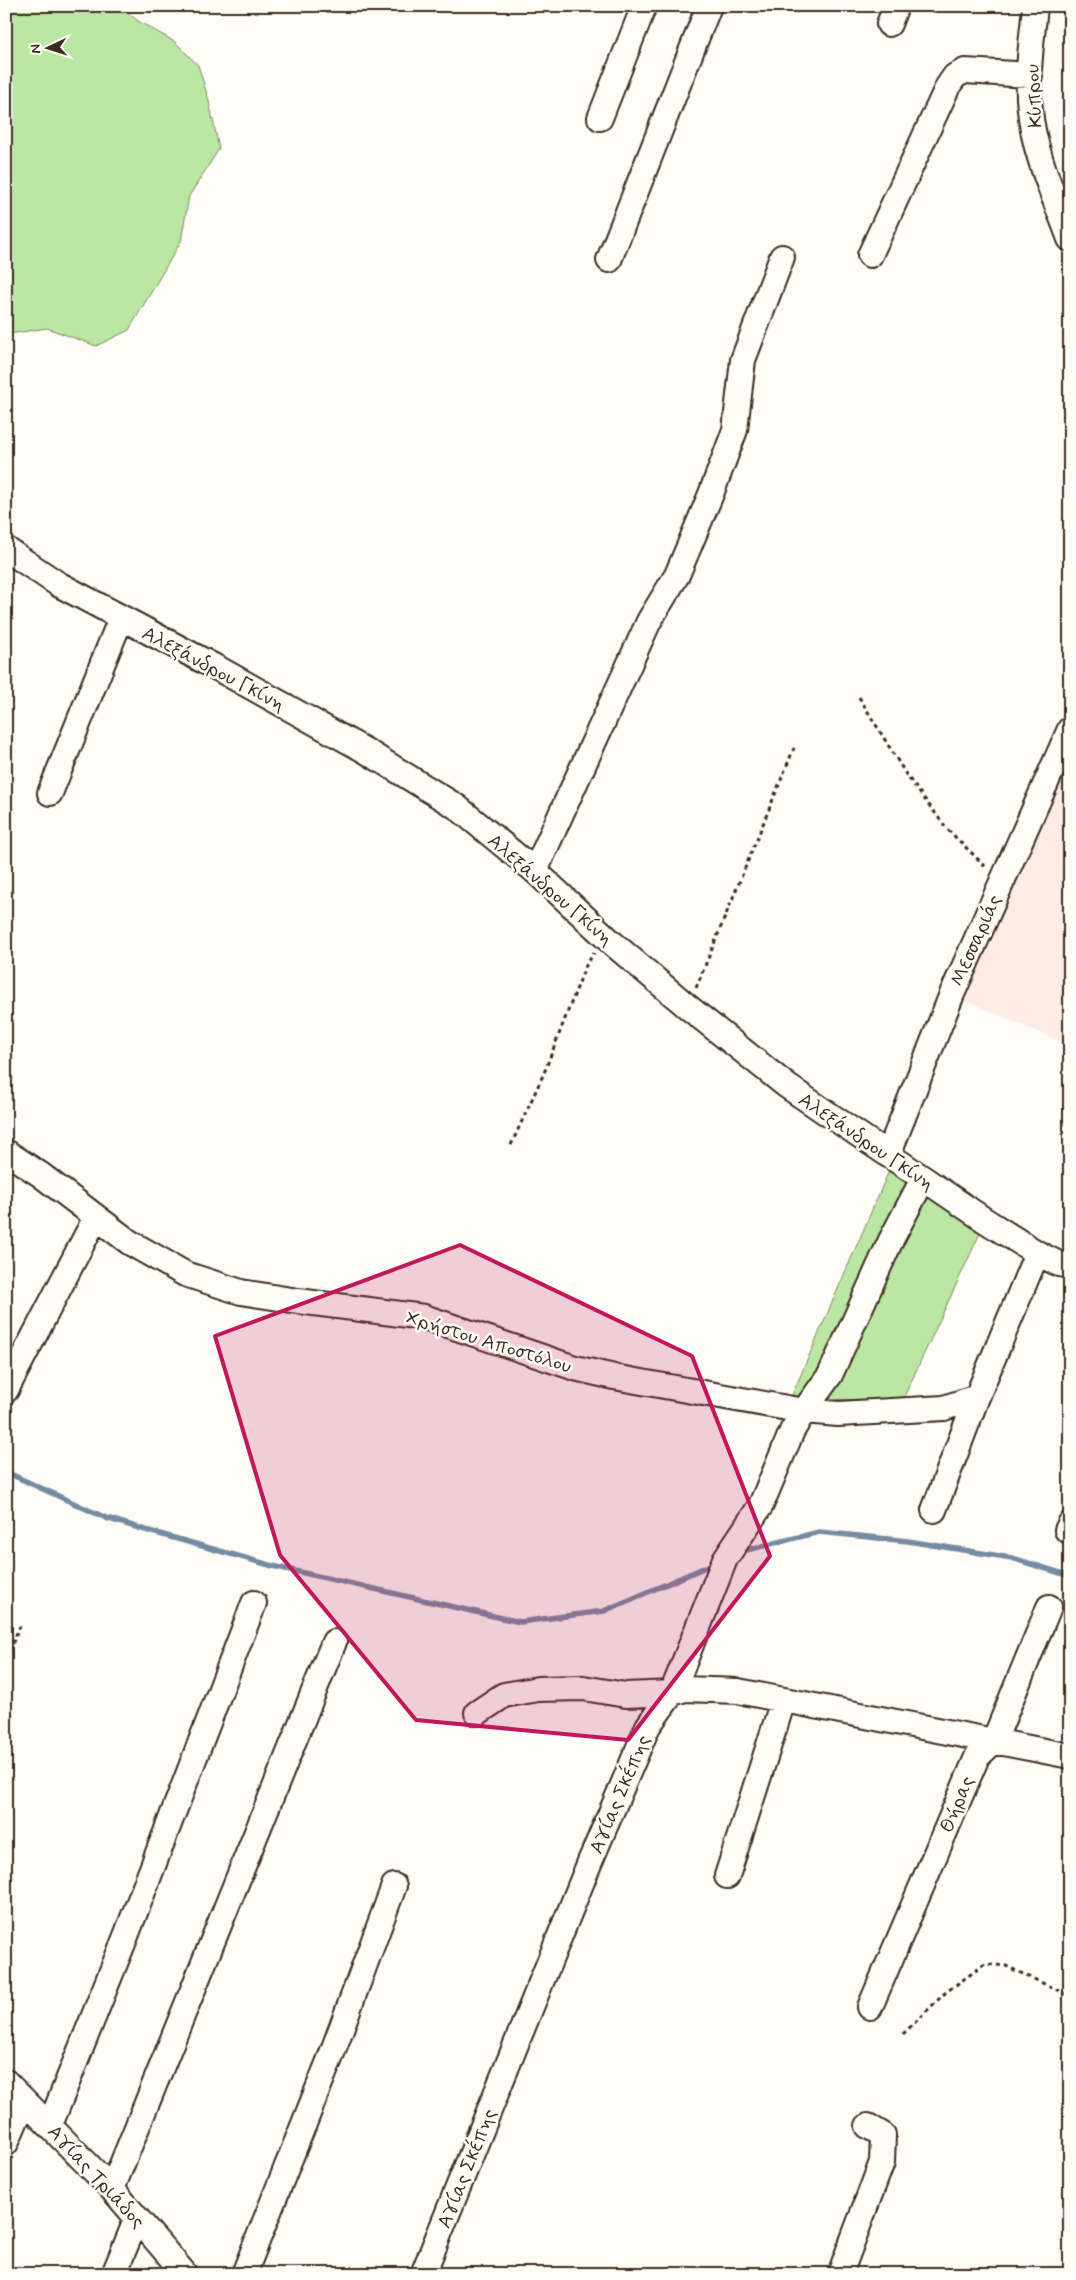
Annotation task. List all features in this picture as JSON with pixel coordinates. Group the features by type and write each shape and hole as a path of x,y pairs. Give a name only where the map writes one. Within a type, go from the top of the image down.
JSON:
{"street":[{"path":"600,118 644,6"},
{"path":"608,260 709,6"},
{"name":"Κύπρου","path":"1035,6 1030,75 1030,111 1037,146 1070,239"},
{"path":"870,255 954,76 965,71 1030,75"},
{"path":"535,871 650,622 677,575 711,494 736,430 743,360 782,257"},
{"name":"Αλεξάνδρου Γκίνη","path":"6,549 58,584 219,669 366,751 457,807 535,871 604,936 688,1007 788,1086 923,1179 1037,1253 1059,1264 1070,1266"},
{"path":"50,793 121,618"},
{"name":"Μεσσαριάς","path":"888,1155 952,994 1070,729"},
{"name":"Χρήστου Αποστόλου","path":"6,1152 41,1175 129,1242 185,1274 241,1292 298,1302 424,1317 575,1368 614,1378 804,1411 838,1414 944,1408 977,1397"},
{"name":"Αγίας Σκέπης","path":"423,2274 589,1864 648,1726 672,1693 725,1559 761,1505 792,1431 830,1375 891,1240 923,1179"},
{"path":"6,1390 96,1217"},
{"path":"934,1510 977,1397 1037,1253"},
{"path":"50,2125 126,1936 254,1604"},
{"name":"Θήρας","path":"870,2007 976,1757 994,1741 1049,1607"},
{"path":"112,2189 334,1642"},
{"path":"477,1713 504,1695 538,1689 582,1688 626,1695 672,1693 684,1689 738,1691 1070,1756"},
{"path":"727,1876 782,1701"},
{"path":"244,2274 327,2065 394,1886"},
{"name":"Αγίας Τριάδος","path":"6,2082 112,2189 185,2274"},
{"path":"6,2143 24,2101"},
{"path":"840,2274 882,2162 883,2135 868,2126"},
{"path":"114,2274 137,2218"}],"path":[{"path":"859,697 907,776 948,830 1001,882"},
{"path":"688,1007 794,748"},
{"path":"511,1145 544,1073 585,967 604,936"},
{"path":"6,1658 20,1626"},
{"path":"903,2034 946,1992 985,1964 1006,1966 1070,1996"}],"highlighted area":[{"path":"460,1245 692,1356 770,1556 628,1740 416,1720 280,1555 215,1336"}],"shaded area":[{"path":"1070,756 1070,1022 1061,1042 960,998"}],"green space":[{"path":"6,6 120,6 138,21 175,42 198,65 209,101 219,149 189,196 181,241 129,330 96,346 47,328 9,334 6,332"},
{"path":"891,1166 982,1229 903,1399 790,1400"}],"waterway":[{"path":"6,1472 106,1518 149,1531 273,1566 520,1622 604,1611 715,1563"},
{"path":"739,1552 819,1532 908,1541 1012,1558 1070,1576"}]}
